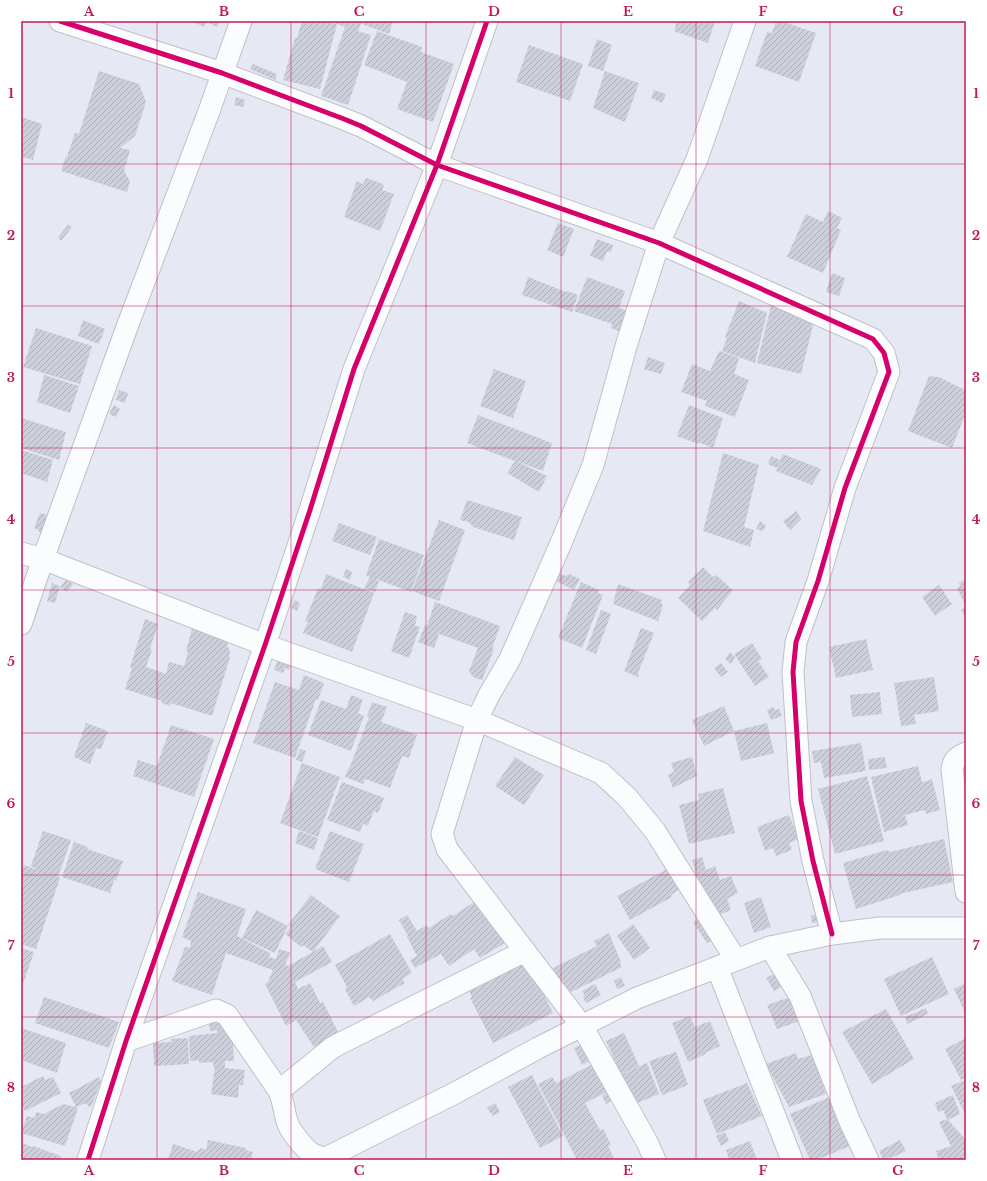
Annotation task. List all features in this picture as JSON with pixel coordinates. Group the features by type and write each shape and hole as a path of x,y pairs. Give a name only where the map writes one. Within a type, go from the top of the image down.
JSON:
{"street":[{"path":"60,21 222,73 361,126 437,165 658,243 873,339 884,353 889,372 844,488 818,581 796,642 793,672 801,801 813,861 832,934"},
{"path":"21,624 42,559 127,326 208,114 240,21"},
{"path":"88,1160 126,1041 265,645 354,369 437,165 487,21"},
{"path":"655,1160 647,1142 582,1026 447,849 442,834 477,720 510,659 592,465 627,342 658,243 697,158 745,21"},
{"path":"21,553 42,559 265,645 477,720 601,773 626,797 655,831 726,964 792,1160"},
{"path":"966,753 957,756 954,760 952,769 966,892"},
{"path":"126,1041 216,1010 222,1012 227,1015 279,1091 283,1100 288,1124 292,1132 311,1153 319,1157 326,1158 458,1092 538,1048 637,998 770,947 832,934 880,928 966,928"},
{"path":"770,947 800,996 850,1122 861,1158"},
{"path":"279,1091 340,1043 525,951"}],"building":[{"path":"191,21 206,21 204,27"},
{"path":"207,21 220,21 217,27"},
{"path":"302,21 325,21 337,24 320,89 283,80 295,38 297,38"},
{"path":"330,21 362,21 358,31 371,35 348,105 321,96 345,27"},
{"path":"363,21 393,21 389,34 362,24"},
{"path":"677,21 715,21 708,43 674,31"},
{"path":"776,21 781,21 816,33 799,82 755,66 767,32 772,33"},
{"path":"377,31 422,47 421,52 454,64 433,122 397,109 407,82 364,65"},
{"path":"597,39 612,45 603,71 588,66"},
{"path":"529,45 583,64 570,101 516,82"},
{"path":"253,64 277,74 275,80 250,69"},
{"path":"99,71 139,84 146,102 135,136 120,148 130,150 124,171 130,181 127,192 61,171 75,133 79,134"},
{"path":"605,71 639,83 625,122 593,108"},
{"path":"654,90 666,94 662,103 651,98"},
{"path":"236,97 245,100 243,107 234,105"},
{"path":"21,117 42,124 33,160 21,157"},
{"path":"366,178 383,184 382,190 394,194 380,231 344,217 357,181 363,184"},
{"path":"828,211 842,218 837,228 841,230 823,273 787,257 806,214 823,222"},
{"path":"558,223 574,229 563,257 547,250"},
{"path":"68,225 72,227 61,241 58,237"},
{"path":"597,239 613,245 611,252 607,251 603,261 590,256"},
{"path":"832,273 845,278 839,296 826,292"},
{"path":"528,277 566,292 567,291 578,295 572,312 522,295"},
{"path":"587,277 625,291 619,308 628,311 621,332 611,328 612,324 574,311"},
{"path":"739,301 767,313 755,363 722,351 727,338 725,337"},
{"path":"771,306 815,317 801,374 757,363"},
{"path":"83,320 105,329 99,344 78,336"},
{"path":"36,328 92,346 80,384 23,367"},
{"path":"719,351 739,358 734,374 749,380 735,417 705,406 707,401 681,392 692,364 710,371"},
{"path":"648,357 665,363 661,374 644,369"},
{"path":"494,369 526,381 513,418 480,406"},
{"path":"44,375 79,386 70,413 37,402"},
{"path":"929,376 939,377 965,390 966,393 966,412 952,448 908,431"},
{"path":"119,390 128,393 125,403 116,400"},
{"path":"114,405 120,409 116,417 109,414"},
{"path":"689,405 723,418 713,448 677,436"},
{"path":"478,415 552,443 543,471 516,461 547,476 539,492 507,473 515,461 467,443"},
{"path":"21,418 66,432 59,460 21,448"},
{"path":"21,450 53,460 47,482 21,473"},
{"path":"723,453 759,465 744,527 754,530 750,547 703,531"},
{"path":"783,454 821,469 812,485 776,471"},
{"path":"771,456 780,460 777,468 768,464"},
{"path":"467,500 522,517 514,540 473,527 469,522 460,520"},
{"path":"797,511 801,519 790,530 783,521"},
{"path":"40,513 47,515 43,534 34,528"},
{"path":"439,520 465,530 439,601 412,591"},
{"path":"760,521 766,526 763,531 756,529"},
{"path":"339,523 377,537 370,555 332,541"},
{"path":"379,539 424,555 411,592 373,578 379,581 375,592 364,588 370,577 366,575"},
{"path":"703,567 713,577 716,575 733,590 717,610 715,608 702,621 678,598 690,585 688,582"},
{"path":"346,569 352,572 350,580 343,577"},
{"path":"558,573 566,576 569,574 580,579 574,590 554,580"},
{"path":"326,574 374,593 352,652 303,633 308,622 305,621 318,588 321,589"},
{"path":"966,579 966,607 957,588 960,586 959,583"},
{"path":"66,580 73,584 67,592 60,587"},
{"path":"581,582 599,590 598,593 603,595 582,648 558,638"},
{"path":"52,583 60,586 55,603 47,601"},
{"path":"618,584 662,600 661,604 663,605 658,621 613,604"},
{"path":"939,585 952,604 935,616 922,597"},
{"path":"294,600 300,603 297,611 291,608"},
{"path":"435,602 500,626 492,649 494,649 482,680 473,677 469,671 478,648 439,634 434,648 418,642 425,625 427,626"},
{"path":"966,607 966,618 961,610"},
{"path":"601,610 611,614 596,654 586,650"},
{"path":"405,612 417,616 415,626 420,627 409,658 391,651"},
{"path":"145,619 158,624 150,649 152,650 146,667 166,674 169,662 184,666 188,652 186,651 192,629 229,640 227,645 230,651 230,657 212,716 171,703 170,706 162,703 162,701 125,689 132,668 130,667"},
{"path":"641,628 654,633 638,673 638,677 624,671"},
{"path":"866,639 873,670 836,678 829,647"},
{"path":"752,643 762,659 758,661 769,677 755,686 734,654"},
{"path":"730,652 735,657 731,664 725,659"},
{"path":"278,659 291,663 289,670 285,668 283,673 274,670"},
{"path":"721,663 728,672 721,677 714,668"},
{"path":"304,675 324,683 318,700 316,699 295,758 253,743 275,682 299,690"},
{"path":"934,677 939,711 914,715 916,724 901,726 894,683"},
{"path":"880,692 882,714 852,717 850,695"},
{"path":"351,695 363,700 358,713 364,716 351,751 308,735 321,700 346,709"},
{"path":"372,702 387,707 381,722 417,735 409,758 402,756 390,788 365,779 363,784 345,777 369,717 367,716"},
{"path":"724,706 734,731 704,746 692,720"},
{"path":"773,707 775,710 779,709 782,716 771,720 767,710"},
{"path":"86,723 108,731 101,749 96,748 90,764 74,757"},
{"path":"767,723 774,753 741,761 734,731"},
{"path":"171,725 214,739 194,797 133,776 138,760 157,766"},
{"path":"861,743 866,771 824,778 821,762 814,763 812,751"},
{"path":"300,749 306,751 302,762 296,760"},
{"path":"515,757 544,775 524,805 495,786"},
{"path":"692,757 697,776 673,788 668,775 674,772 671,763"},
{"path":"885,757 887,768 869,770 868,759"},
{"path":"302,763 340,777 318,837 280,823"},
{"path":"918,766 922,782 932,779 940,810 926,814 925,810 905,815 908,825 884,832 871,777"},
{"path":"867,776 884,841 835,854 818,789"},
{"path":"342,782 384,798 378,813 374,811 368,826 363,824 360,832 327,820"},
{"path":"723,788 735,833 689,844 679,805 699,800 698,794"},
{"path":"789,815 799,839 789,843 792,850 776,856 773,848 765,851 757,827"},
{"path":"43,831 71,840 36,949 21,944 21,873 24,865 38,870 31,866"},
{"path":"299,831 318,838 314,850 295,843"},
{"path":"330,831 364,844 349,882 315,869"},
{"path":"944,839 953,882 899,894 900,895 856,909 843,863 887,850 890,852"},
{"path":"74,842 88,847 87,849 123,861 110,893 62,877"},
{"path":"702,857 706,870 715,866 720,880 731,876 738,893 727,899 731,910 713,917 694,874 696,873 692,860"},
{"path":"669,868 683,887 671,895 672,897 630,920 617,896"},
{"path":"198,892 246,909 237,936 270,953 269,957 276,959 279,949 291,953 285,964 288,966 323,946 332,962 295,982 298,989 310,983 320,1003 323,1002 338,1032 314,1047 296,1020 286,1026 265,984 268,982 273,970 226,953 212,995 172,981 185,947 190,948 191,941 182,937"},
{"path":"311,895 340,916 313,952 303,945 301,947 285,934 291,927 288,925"},
{"path":"761,897 771,927 754,933 744,903"},
{"path":"480,898 508,941 480,958 474,949 449,966 441,954 415,968 410,960 417,956 399,920 407,915 417,931 427,925 429,928 451,914 453,916"},
{"path":"256,910 288,926 275,953 242,938"},
{"path":"817,914 819,922 812,923 811,916"},
{"path":"704,915 718,936 707,943 693,922"},
{"path":"633,924 650,948 634,960 617,936"},
{"path":"609,933 622,967 565,995 553,968 597,946 594,941"},
{"path":"390,934 412,973 402,979 405,983 373,1001 369,997 354,1006 345,989 347,987 335,965"},
{"path":"21,948 34,952 22,987 21,986"},
{"path":"932,957 949,994 901,1016 884,979"},
{"path":"527,960 553,1013 493,1043 470,998 472,997 468,989"},
{"path":"780,971 787,984 774,991 766,978"},
{"path":"621,977 625,986 617,989 614,981"},
{"path":"966,983 966,1015 954,989"},
{"path":"595,984 601,995 586,1003 583,997 585,996 582,991"},
{"path":"796,995 805,1019 777,1029 767,1005"},
{"path":"44,997 119,1022 109,1048 35,1023"},
{"path":"926,1008 928,1014 907,1024 905,1017"},
{"path":"886,1009 914,1059 872,1084 842,1032"},
{"path":"690,1016 695,1027 710,1021 720,1046 688,1062 672,1023"},
{"path":"220,1020 221,1027 232,1027 234,1061 225,1061 225,1068 245,1070 243,1085 239,1085 238,1098 211,1094 215,1068 213,1062 199,1063 199,1060 190,1061 189,1036 217,1033 217,1030 210,1031 209,1021"},
{"path":"21,1028 66,1043 57,1073 21,1060"},
{"path":"624,1033 639,1066 621,1074 606,1041"},
{"path":"188,1038 189,1064 154,1066 153,1043 172,1042 171,1039"},
{"path":"966,1038 966,1078 961,1080 945,1049"},
{"path":"589,1041 596,1058 582,1065 574,1048"},
{"path":"676,1052 688,1085 662,1095 649,1061"},
{"path":"796,1053 798,1059 812,1055 826,1094 789,1107 766,1064"},
{"path":"599,1061 613,1089 585,1103 600,1130 603,1129 611,1145 608,1146 614,1158 610,1160 577,1160 538,1084 552,1077 556,1083"},
{"path":"647,1063 659,1094 633,1105 620,1075"},
{"path":"532,1075 563,1136 540,1148 508,1087"},
{"path":"43,1076 45,1080 53,1077 61,1093 25,1111 21,1103 21,1087"},
{"path":"99,1077 101,1081 92,1105 89,1107 86,1103 76,1107 69,1093"},
{"path":"965,1080 966,1111 964,1112 951,1086"},
{"path":"747,1083 762,1116 717,1134 703,1100"},
{"path":"612,1090 616,1097 606,1104 602,1096"},
{"path":"953,1095 960,1114 948,1120 966,1140 966,1160 934,1160 938,1158 936,1151 951,1146 939,1122 947,1119 943,1110 938,1112 935,1103"},
{"path":"832,1096 855,1144 816,1160 810,1160 790,1114"},
{"path":"495,1103 500,1112 493,1116 487,1108"},
{"path":"63,1104 78,1108 65,1146 21,1133 27,1116 35,1118 36,1112 44,1114"},
{"path":"725,1132 729,1141 721,1146 716,1136"},
{"path":"208,1140 246,1148 246,1150 253,1152 251,1160 168,1160 173,1144 197,1152 201,1148 206,1150"},
{"path":"900,1140 906,1151 884,1160 879,1151"},
{"path":"750,1141 757,1160 729,1160 726,1150"},
{"path":"22,1143 61,1156 59,1160 21,1160"}],"cycle path":[{"path":"60,21 222,73 344,119 361,126 437,165 659,243 873,339 884,353 889,372 845,488 818,581 796,642 793,672 801,801 813,861 832,934"},
{"path":"88,1160 126,1041 265,645 310,510 354,369 437,165 487,21"}]}
